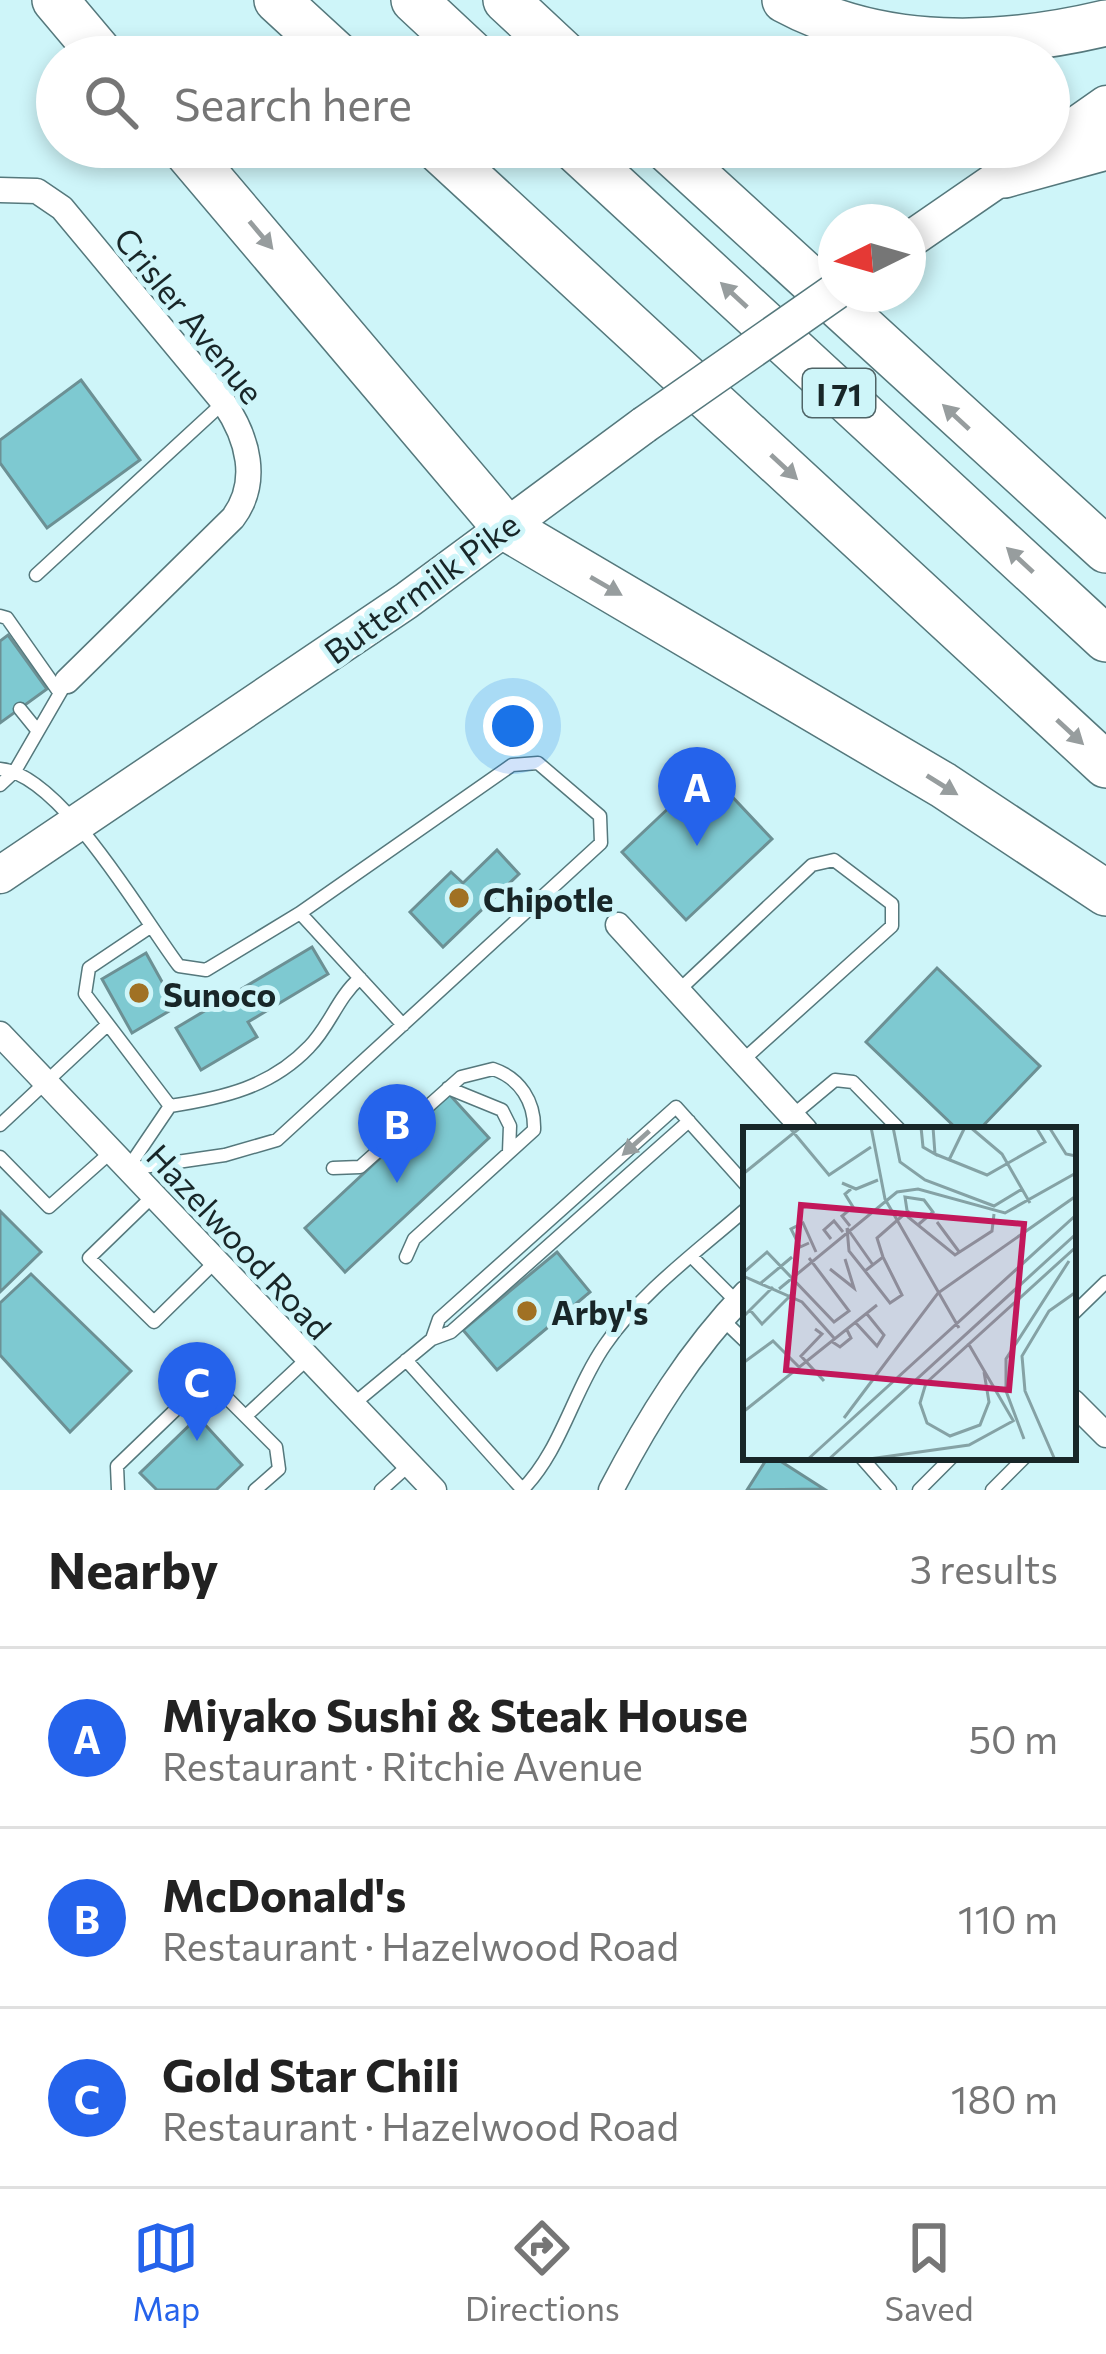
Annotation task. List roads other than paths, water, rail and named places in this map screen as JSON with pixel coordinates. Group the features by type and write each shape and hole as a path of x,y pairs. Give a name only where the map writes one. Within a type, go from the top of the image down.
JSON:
{"highway":[{"path":"55,0 85,36"},
{"path":"278,0 317,36"},
{"path":"414,0 453,36"},
{"path":"506,0 545,36"},
{"path":"785,0 851,26 916,36"},
{"path":"1041,36 1106,22"},
{"path":"1070,157 1106,147"},
{"path":"201,168 505,527 943,785 1106,893"},
{"name":"I 71","path":"459,168 1106,765"},
{"name":"I 71","path":"596,168 1106,639"},
{"path":"687,168 1106,550"},
{"path":"1004,175 1030,168"}],"main road":[{"path":"1070,130 1106,104"},
{"path":"926,229 1014,168"},
{"name":"Buttermilk Pike","path":"0,875 406,601 818,304"}],"street":[{"name":"Crisler Avenue","path":"0,190 37,191 62,208 224,403 243,437 250,468 245,502 63,686"},
{"path":"618,925 798,1123"},
{"name":"Hazelwood Road","path":"0,1034 434,1490"},
{"path":"611,1490 644,1427 735,1305"},
{"path":"1076,1408 1106,1434"}],"lane":[{"path":"36,575 224,403"},
{"path":"0,616 8,618 63,686 15,771 0,785"},
{"path":"20,709 37,730"},
{"path":"0,770 15,771 79,823 179,966 206,970 300,913 512,765 538,763 600,816 601,843 278,1140 225,1155 120,1160"},
{"path":"678,991 812,865 834,860 892,904 892,926 742,1061"},
{"path":"300,913 403,1024"},
{"path":"150,927 89,968 85,994 170,1106"},
{"path":"0,1157 49,1208 120,1160 170,1106 216,1099 266,1082 312,1046 340,996 360,978"},
{"path":"0,1125 106,1026"},
{"path":"333,1168 360,1167 461,1077 493,1069 522,1089 535,1112 534,1130 414,1239 406,1257"},
{"path":"798,1123 835,1080 854,1082 897,1127"},
{"path":"448,1088 502,1110 511,1126 509,1152"},
{"path":"351,1406 432,1339 440,1319 676,1107 743,1182"},
{"path":"153,1196 89,1258 154,1322 215,1262"},
{"path":"406,1360 522,1490 542,1469 578,1385 608,1340 743,1212"},
{"path":"692,1256 735,1305"},
{"path":"1076,1311 1106,1282"},
{"path":"247,1415 306,1360"},
{"path":"118,1490 117,1466 195,1391 215,1386 276,1447 279,1469 256,1490"},
{"path":"864,1460 890,1490"},
{"path":"919,1490 949,1460"},
{"path":"992,1490 1022,1460"},
{"path":"381,1490 409,1465"}],"place":[{"name":"Miyako Sushi & Steak House","path":"697,846"},
{"name":"Chipotle","path":"459,898"},
{"name":"Sunoco","path":"139,993"},
{"name":"McDonald's","path":"397,1183"},
{"name":"Arby's","path":"527,1311"},
{"name":"Gold Star Chili","path":"197,1441"}]}
